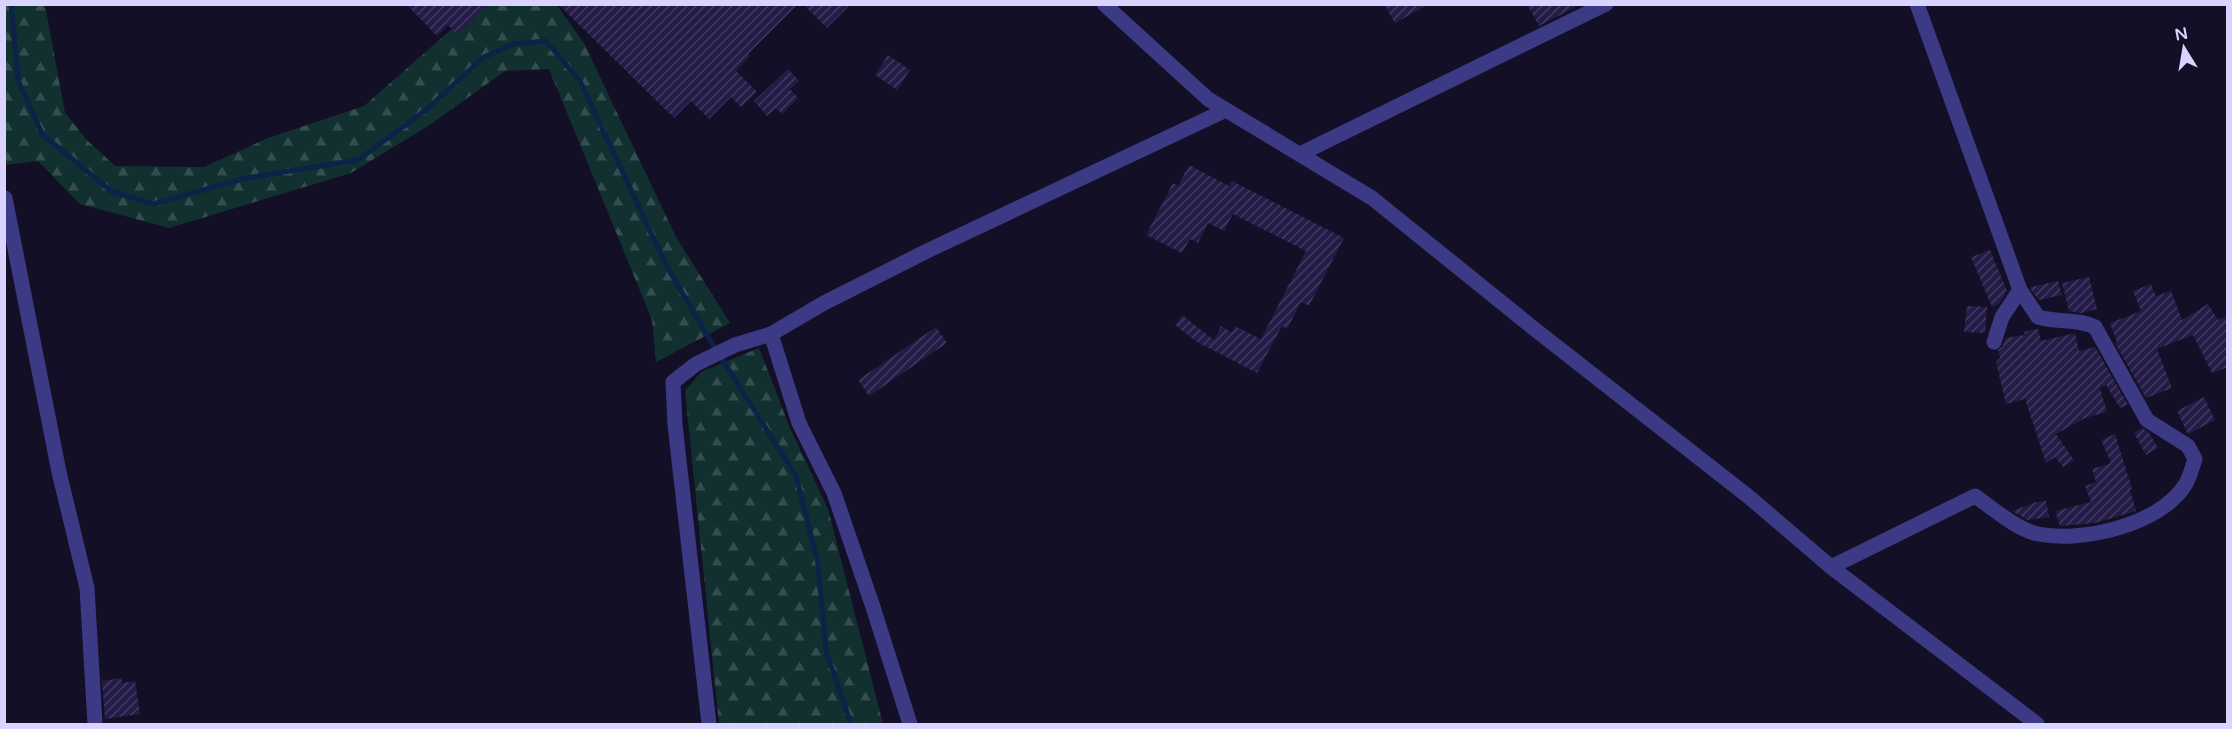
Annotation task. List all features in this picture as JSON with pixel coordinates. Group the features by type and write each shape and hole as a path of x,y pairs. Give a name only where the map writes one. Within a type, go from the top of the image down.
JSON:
{"street":[{"path":"1104,4 1208,99 1372,198 1749,497 1831,567 2037,724"},
{"path":"1299,154 1606,4"},
{"path":"1831,567 1975,496 2008,519 2037,534 2075,537 2113,529 2145,519 2172,499 2186,485 2194,459 2188,446 2147,420 2095,327 2086,322 2050,321 2038,317 2020,290 1917,4"},
{"path":"709,724 675,425 673,382 696,364 735,345 771,334 825,303 917,256 1226,110"},
{"path":"5,198 59,472 87,588 95,724"},
{"path":"1994,342 2002,317 2020,290"},
{"path":"771,334 799,423 834,493 910,724"}],"green space":[{"path":"4,5 45,5 65,113 88,141 115,166 204,167 268,138 364,106 479,5 553,5 558,7 584,43 676,237 730,323 656,362 652,320 549,69 505,71 428,126 351,173 169,228 80,204 38,161 5,165"},
{"path":"759,348 790,428 828,509 883,724 719,724 685,391 701,372"}],"building":[{"path":"406,4 488,4 458,35 448,25 437,36"},
{"path":"558,4 798,4 748,54 750,56 736,71 757,92 741,107 731,97 709,119 691,101 674,118"},
{"path":"803,4 851,4 827,28"},
{"path":"1384,4 1429,4 1395,23"},
{"path":"1527,4 1581,4 1539,26"},
{"path":"888,55 910,70 897,90 875,75"},
{"path":"788,69 799,81 790,89 798,98 782,114 776,108 767,116 754,101"},
{"path":"1189,165 1229,186 1232,181 1344,238 1309,306 1301,302 1287,329 1282,326 1257,373 1197,342 1175,325 1182,315 1214,340 1221,326 1232,332 1235,326 1261,339 1306,251 1233,214 1224,231 1208,223 1198,243 1190,239 1182,253 1146,235 1173,183 1178,186"},
{"path":"1990,250 2007,291 1999,304 1992,307 1971,257"},
{"path":"2089,277 2097,309 2081,313 2069,311 2062,283"},
{"path":"2058,281 2062,295 2039,300 2031,290 2031,287"},
{"path":"2151,284 2156,296 2171,291 2182,320 2208,304 2218,320 2228,315 2228,367 2212,373 2193,335 2157,349 2172,388 2146,398 2115,343 2117,343 2110,323 2141,311 2133,291"},
{"path":"1967,306 1987,307 1985,333 1964,332"},
{"path":"936,327 947,343 869,396 858,380"},
{"path":"2038,329 2041,341 2075,333 2079,351 2095,347 2128,405 2120,408 2106,385 2100,388 2107,412 2085,418 2056,434 2074,460 2063,467 2055,457 2046,463 2025,399 2006,404 1996,362 2000,358 1998,350 2003,346 2005,338 2025,335 2024,332"},
{"path":"2204,397 2215,420 2188,434 2177,411"},
{"path":"2142,428 2149,433 2158,448 2146,455 2134,433"},
{"path":"2115,434 2132,489 2130,490 2136,511 2095,523 2060,526 2055,511 2091,502 2085,486 2096,482 2092,469 2111,463 2101,440"},
{"path":"2046,501 2049,517 2028,520 2012,511 2037,502"},
{"path":"121,678 122,683 135,681 140,714 105,719 102,681"}],"waterway":[{"path":"11,4 18,80 42,134 111,191 153,204 246,178 358,160 427,109 484,57 514,44 546,41 580,81 667,267 796,476 818,563 826,651 851,724"}]}
